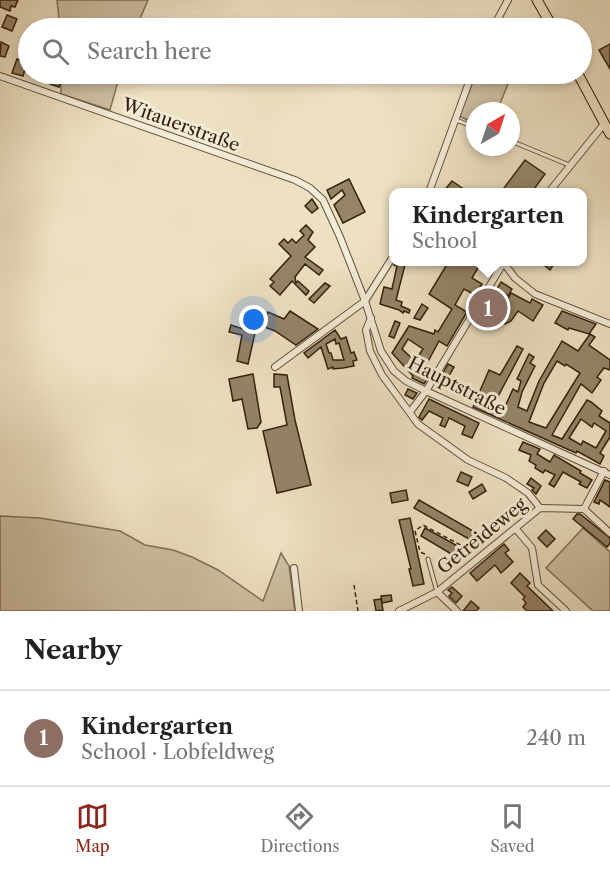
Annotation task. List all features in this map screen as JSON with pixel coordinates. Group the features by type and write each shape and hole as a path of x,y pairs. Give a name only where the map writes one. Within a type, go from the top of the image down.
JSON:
{"main road":[{"path":"537,0 547,18"},
{"path":"583,84 610,134"}],"street":[{"path":"498,18 508,0"},
{"name":"Witauerstraße","path":"0,76 18,82"},
{"name":"Witauerstraße","path":"23,84 294,180"},
{"path":"430,188 468,84"},
{"path":"552,188 604,124"},
{"name":"Hauptstraße","path":"294,180 310,188 323,200 365,301 381,351 394,371 406,381 426,391 607,473"},
{"path":"275,367 365,301 389,262"},
{"path":"410,412 426,391 502,266"},
{"path":"507,266 515,278 535,294 610,324"},
{"path":"371,318 366,330 370,351 382,375 426,431 468,460 506,477 528,493 540,508"},
{"path":"607,473 584,509 610,533"},
{"name":"Getreideweg","path":"399,611 437,592 540,508 584,509"},
{"path":"516,529 532,548 538,585 566,611"},
{"path":"294,568 299,611"},
{"path":"437,592 457,611"}],"lane":[{"path":"455,120 466,124"},
{"path":"520,145 569,165"},
{"path":"428,559 437,592"}],"path":[{"path":"428,559 429,557 420,552 415,531 420,525 427,525 466,548 476,561"},
{"path":"354,585 358,611"}],"shaded area":[{"path":"57,0 148,0 140,18 59,18"},
{"path":"61,84 117,84 110,110 61,94"},
{"path":"472,84 508,84 501,102 466,102 466,119 459,116"},
{"path":"0,516 40,518 120,531 145,545 173,550 192,557 218,570 263,601 281,553 289,566 295,611 0,611"},
{"path":"583,528 610,552 610,611 593,611 546,568"}],"building":[{"path":"0,0 18,0 15,7 11,6 10,11 0,7"},
{"path":"7,15 17,19 12,31 2,27"},
{"path":"1,42 9,46 5,57 0,56"},
{"path":"610,44 610,69 599,50"},
{"path":"17,59 18,75 12,73"},
{"path":"525,160 545,174 535,188 504,188"},
{"path":"349,179 365,212 343,223 334,205 345,195 342,190 331,199 327,190"},
{"path":"452,181 462,188 446,188"},
{"path":"312,199 318,208 312,213 305,206"},
{"path":"306,225 313,232 308,240 315,247 305,257 323,270 319,275 305,264 295,277 296,283 298,281 309,291 306,295 292,281 280,295 270,286 274,282 270,279 291,256 279,244 284,239 288,243 292,239 296,243 304,235 300,231"},
{"path":"397,266 405,266 396,300 402,302 401,306 410,310 409,313 380,304 384,287 392,289"},
{"path":"446,266 479,266 472,278 482,284 475,295 464,289 455,305 467,312 447,346 439,341 423,371 430,375 424,384 412,378 413,376 392,353 409,326 434,334 435,330 438,332 452,309 429,294","holes":["408,339 423,349 415,361 402,349"]},
{"path":"501,282 512,289 508,296 497,289"},
{"path":"325,283 330,286 314,303 309,299"},
{"path":"511,293 530,303 532,299 543,305 533,321 518,311 511,321 496,325 478,315 486,302 501,311"},
{"path":"422,304 428,308 420,320 414,318"},
{"path":"290,311 318,329 296,345 275,331 262,326 268,312 284,319"},
{"path":"562,311 596,324 589,334 569,328 568,330 555,323"},
{"path":"395,321 400,323 394,338 389,336"},
{"path":"231,325 255,333 248,364 237,361 242,335 229,332"},
{"path":"335,330 341,339 346,337 351,353 354,352 357,360 353,361 354,366 328,369 321,347 308,358 304,353","holes":["335,339 336,344 339,343 344,360 333,360 329,353 326,344"]},
{"path":"590,334 595,337 589,345 610,360 610,370 604,368 597,377 601,380 592,393 581,384 552,435 562,439 587,400 591,402 602,411 599,416 610,423 610,437 600,453 604,456 600,464 577,451 576,453 473,407 489,370 500,375 517,346 523,349 492,408 502,413 513,389 518,392 521,381 517,379 529,354 534,357 530,363 535,366 522,392 518,407 527,411 539,381 562,341 578,351","holes":["557,361 580,373 546,428 529,422 544,383","581,419 592,427 594,423 606,431 596,448 583,441 581,445 569,438"]},
{"path":"448,364 454,367 446,381 440,378"},
{"path":"253,374 261,422 257,428 248,429 242,399 233,401 229,379"},
{"path":"274,374 287,375 311,485 277,493 263,431 287,425 280,387 274,387"},
{"path":"408,389 417,393 413,399 405,395"},
{"path":"429,399 479,423 472,438 462,434 465,426 449,418 445,427 440,425 443,418 429,411 422,420 419,417"},
{"path":"523,442 540,449 537,454 550,462 554,455 581,471 580,473 592,480 587,488 563,472 554,487 549,484 555,475 545,470 543,473 535,468 536,465 529,461 531,455 519,450"},
{"path":"461,472 472,477 468,486 457,481"},
{"path":"531,478 541,486 536,494 532,490 534,488 527,484"},
{"path":"605,480 610,482 610,507 600,500 599,504 594,502"},
{"path":"482,484 486,491 473,499 469,492"},
{"path":"406,490 408,500 392,503 390,493"},
{"path":"419,500 480,535 476,543 414,508"},
{"path":"577,514 610,538 607,547 573,519"},
{"path":"410,518 424,584 413,586 399,520"},
{"path":"425,528 463,549 458,558 421,536"},
{"path":"546,530 555,539 547,547 538,538"},
{"path":"504,544 509,550 505,553 513,562 501,573 495,565 477,581 470,573"},
{"path":"520,573 530,583 527,586 553,611 527,611 523,607 526,603 523,599 525,597 511,583"},
{"path":"452,587 462,596 456,603 449,596 452,593 448,590"},
{"path":"391,595 392,601 382,603 381,596"},
{"path":"381,599 383,610 376,611 374,600"},
{"path":"471,601 479,608 476,611 463,611"}],"place":[{"name":"Kindergarten","path":"488,308"}]}
